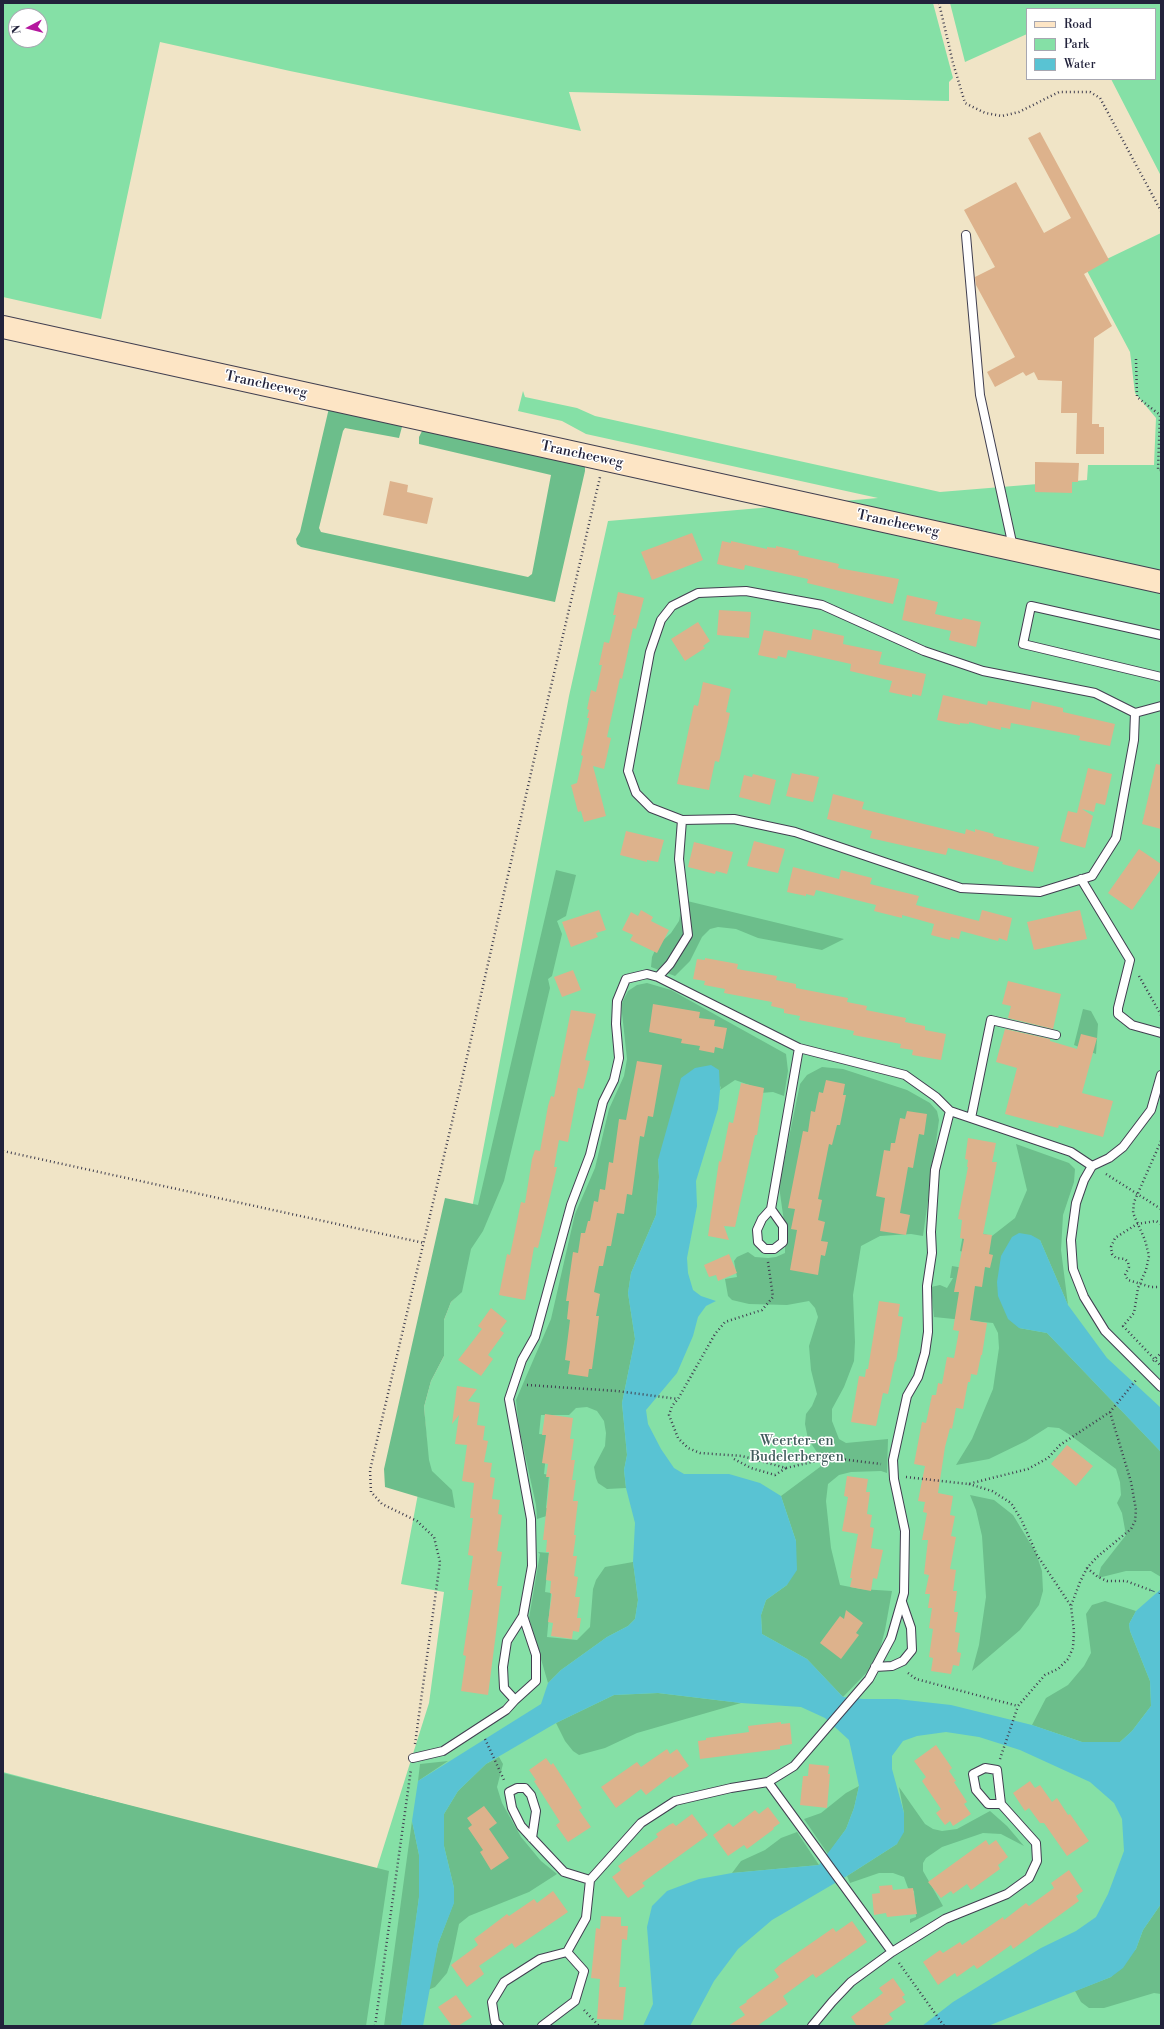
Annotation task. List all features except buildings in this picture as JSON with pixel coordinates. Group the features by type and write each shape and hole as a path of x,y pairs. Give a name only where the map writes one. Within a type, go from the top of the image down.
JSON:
{"street":[{"name":"Trancheeweg","path":"3,327 1161,582"}],"lane":[{"path":"966,235 980,395 1014,550"},
{"path":"1135,713 1134,740 1116,838 1092,876 1040,892 961,888 795,832 734,819 682,820 651,808 636,793 628,771 650,652 661,620 672,606 698,592 746,591 822,605 924,651 983,672 1095,693 1135,713 1161,706"},
{"path":"1161,635 1031,606 1023,644 1161,677"},
{"path":"658,977 670,964 688,935 679,859 682,820"},
{"path":"1081,879 1130,960 1118,1008 1118,1014 1132,1025 1161,1033"},
{"path":"515,1700 504,1688 503,1667 507,1641 523,1616 532,1566 531,1519 509,1400 522,1360 535,1337 571,1205 590,1155 603,1102 614,1080 619,1058 616,1024 617,1001 626,980 647,974 658,977 798,1048 905,1075 936,1097 950,1111 1071,1152 1092,1166"},
{"path":"971,1118 991,1020 1056,1035"},
{"path":"771,1209 783,1226 783,1242 774,1249 766,1249 758,1242 757,1230 762,1219 771,1209 798,1048"},
{"path":"1161,1075 1151,1110 1123,1147 1109,1158 1092,1166 1084,1180 1076,1203 1071,1240 1073,1269 1084,1297 1105,1331 1161,1387"},
{"path":"500,2026 495,2022 492,2002 504,1982 540,1959 567,1952 586,1918 590,1880 641,1823 675,1801 731,1788 768,1782 794,1766 869,1678 892,1638 904,1593 905,1531 894,1474 893,1460 907,1396 918,1378 925,1353 928,1332 927,1286 932,1253 931,1232 935,1170 950,1111"},
{"path":"876,1667 892,1666 903,1661 912,1650 911,1628 902,1602"},
{"path":"413,1758 443,1751 506,1710 536,1681 536,1655 523,1616"},
{"path":"812,2026 851,1982 892,1952 945,1919 1007,1894 1029,1878 1037,1861 1036,1843 1001,1804 996,1770 985,1768 974,1774 976,1790 988,1804 1001,1804"},
{"path":"768,1782 841,1880 892,1952"},
{"path":"532,1838 536,1811 532,1795 525,1788 517,1788 509,1792 512,1808 520,1826 564,1872 590,1880"},
{"path":"542,2026 575,2001 584,1971 567,1952"}],"path":[{"path":"939,3 953,63 965,103 985,113 1002,116 1019,112 1059,92 1090,92 1100,98 1161,211"},
{"path":"1136,359 1137,397 1160,415 1158,470 1161,470"},
{"path":"375,2026 440,1562 434,1537 417,1521 382,1504 371,1492 370,1470 424,1243 604,460"},
{"path":"1130,960 1161,1015"},
{"path":"1161,1141 1134,1202 1133,1213 1145,1240 1149,1256 1146,1270 1140,1284 1134,1313 1123,1326 1161,1366"},
{"path":"3,1151 424,1243"},
{"path":"1092,1166 1161,1209"},
{"path":"1161,1224 1156,1221 1137,1224 1115,1238 1111,1247 1112,1254 1116,1258 1125,1259 1128,1262 1129,1267 1125,1275 1128,1280 1140,1284 1161,1287"},
{"path":"766,1249 774,1297 762,1310 725,1322 715,1334 678,1399 672,1406 669,1415 678,1438 688,1448 700,1453 742,1456 786,1468"},
{"path":"968,1484 1004,1476 1037,1465 1048,1458 1060,1445 1110,1412 1134,1382"},
{"path":"513,1384 617,1391 678,1399"},
{"path":"1070,1606 1087,1568 1097,1557 1131,1529 1135,1521 1136,1510 1133,1490 1110,1412"},
{"path":"734,1459 751,1468 775,1475 786,1468 825,1459 840,1459 884,1464 894,1474 910,1478 968,1484 992,1491 1011,1503 1021,1519 1037,1555 1070,1606 1074,1643 1068,1659 1058,1669 1045,1675 1018,1706 1000,1760"},
{"path":"1087,1568 1098,1577 1107,1581 1126,1581 1150,1590"},
{"path":"903,1661 906,1670 916,1679 1018,1706"},
{"path":"480,1727 509,1792"},
{"path":"892,1952 944,2026"},
{"path":"575,2001 599,2026"}],"green space":[{"path":"3,3 933,3 953,78 949,82 949,101 569,92 581,131 290,71 160,42 101,319 3,297"},
{"path":"950,3 1161,3 1161,176 1112,80 1156,80 1156,8 1026,8 1026,34 965,62"},
{"name":"Weerter- en Budelerbergen","path":"1161,233 1161,2026 3,2026 3,1772 376,1871 429,1703 444,1592 401,1584 427,1446 424,1407 431,1381 444,1356 444,1320 451,1302 455,1298 569,696 608,521 878,498 586,434 562,421 518,411 523,391 525,397 577,408 595,416 940,492 1087,480 1088,465 1154,465 1156,418 1135,393 1130,352 1086,269"},
{"path":"329,408 403,423 399,438 345,428 319,528 321,532 528,577 532,574 551,475 419,444 419,437 424,427 585,464 585,471 555,602 301,547 297,544 296,539 300,532"},
{"path":"556,870 576,875 566,916 557,921 562,934 552,976 548,979 550,988 504,1181 483,1231 471,1249 462,1292 451,1302 444,1320 444,1356 431,1381 424,1407 429,1460 432,1471 452,1490 455,1508 385,1487 384,1469 445,1198 478,1205"},
{"path":"683,900 844,939 822,950 758,938 736,929 718,927 710,929 702,937 690,961 675,976 651,967 652,957 657,946 671,933 679,921"},
{"path":"647,983 671,990 786,1054 788,1071 784,1096 773,1092 760,1093 761,1089 735,1080 720,1090 721,1086 658,1160 659,1177 656,1215 631,1273 628,1293 635,1339 622,1403 627,1455 624,1470 626,1488 607,1489 598,1483 596,1478 594,1467 605,1446 606,1433 604,1421 597,1411 587,1407 576,1408 569,1415 541,1415 539,1434 548,1435 544,1474 549,1475 546,1508 552,1509 553,1514 537,1519 536,1505 519,1427 516,1400 551,1319 575,1214 595,1168 609,1109 624,1076 627,1059 622,1003 628,991 637,985"},
{"path":"1083,1009 1091,1011 1098,1024 1096,1054 1074,1045"},
{"path":"822,1067 843,1069 907,1090 930,1103 937,1111 939,1120 923,1236 911,1234 880,1236 861,1246 853,1295 855,1342 854,1361 844,1387 832,1409 832,1421 839,1439 846,1443 888,1439 887,1473 881,1471 851,1472 839,1475 828,1484 826,1501 831,1548 840,1585 861,1589 892,1591 880,1649 871,1668 843,1697 807,1659 762,1634 761,1615 766,1600 787,1585 796,1541 781,1496 820,1467 823,1461 808,1439 805,1424 806,1414 812,1406 817,1394 811,1370 809,1346 818,1317 815,1308 809,1301 787,1305 749,1304 732,1300 728,1296 725,1279 737,1277 734,1261 737,1257 748,1252 755,1257 768,1258 776,1257 785,1253 785,1229 779,1186 800,1084 807,1075"},
{"path":"1016,1144 1069,1163 1075,1169 1074,1182 1063,1215 1061,1250 1068,1305 1040,1240 1019,1328 1047,1333 1161,1452 1161,1577 1151,1571 1126,1571 1098,1578 1101,1567 1126,1535 1122,1513 1117,1503 1121,1495 1120,1482 1116,1469 1059,1428 1048,1427 1026,1441 989,1459 956,1465 972,1439 993,1389 999,1348 998,1333 993,1323 934,1317 931,1287 940,1285 947,1288 953,1278 950,1278 952,1266 964,1268 967,1253 960,1251 964,1229 992,1236 1015,1218 1027,1190"},
{"path":"970,1495 994,1500 1013,1515 1036,1553 1042,1571 1043,1591 1039,1605 1020,1630 972,1671 979,1645 986,1597 982,1536 976,1510"},
{"path":"538,1552 549,1553 545,1592 551,1593 547,1637 577,1640 590,1627 593,1589 596,1580 605,1567 633,1562 638,1600 635,1619 628,1626 607,1637 561,1670 548,1683 529,1618 540,1554"},
{"path":"1105,1601 1136,1611 1129,1624 1130,1631 1150,1681 1151,1706 1132,1731 1120,1742 1082,1742 1032,1725 1046,1698 1068,1685 1084,1666 1091,1653 1086,1614 1092,1605"},
{"path":"658,1693 741,1703 637,1733 605,1748 579,1755 573,1751 565,1741 556,1723 614,1695"},
{"path":"499,1757 503,1764 497,1787 502,1803 521,1837 541,1861 557,1874 529,1892 469,1916 459,1924 452,1958 447,1973 435,1987 428,1990 438,1944 454,1902 454,1888 444,1846 444,1814 458,1791 486,1764"},
{"path":"448,1761 418,1781 420,1764"},
{"path":"3,1773 389,1871 366,2026 3,2026"},
{"path":"859,1786 854,1808 846,1829 828,1854 804,1819 821,1813 846,1793"},
{"path":"899,1787 925,1824 933,1829 942,1831 957,1829 990,1811 1007,1826 1024,1846 1001,1834 983,1833 942,1847 926,1858 923,1863 923,1871 943,1906 910,1923 910,1919 916,1917 914,1891 908,1888 904,1877 893,1873 879,1873 850,1883 847,1876 897,1844 904,1813"},
{"path":"412,1821 419,1855 419,1897 410,1965 401,2026 384,2026"},
{"path":"797,1832 819,1865 732,1873 741,1861 765,1850 781,1838"},
{"path":"1161,1904 1161,1994 1154,1993 1104,2008 1089,2008 1081,2002 1075,1991 1111,1977 1136,1949 1143,1930"}],"water":[{"path":"711,1065 719,1070 720,1090 718,1109 696,1181 697,1206 687,1258 688,1273 693,1290 701,1296 716,1301 706,1306 698,1317 693,1336 677,1373 646,1410 648,1424 661,1449 674,1468 684,1474 729,1474 760,1483 781,1496 796,1541 797,1570 787,1585 766,1600 761,1615 762,1634 807,1659 843,1697 863,1699 897,1699 951,1705 1032,1725 1082,1742 1120,1742 1132,1731 1151,1706 1150,1681 1130,1631 1129,1624 1136,1611 1161,1589 1161,1904 1143,1930 1136,1949 1123,1968 1111,1977 988,2026 922,2026 953,2002 1041,1948 1076,1931 1096,1917 1108,1894 1124,1851 1122,1819 1114,1803 1090,1782 1020,1750 979,1737 946,1732 917,1736 903,1741 892,1756 892,1769 904,1813 904,1832 897,1844 847,1876 772,1920 738,1949 714,1981 690,2026 643,2026 653,2004 647,1927 652,1906 667,1891 699,1879 732,1873 819,1865 846,1829 854,1808 859,1786 849,1740 825,1718 801,1707 741,1703 658,1693 614,1695 556,1723 486,1764 458,1791 444,1814 444,1846 454,1888 454,1903 438,1944 423,2026 401,2026 419,1897 419,1855 412,1821 418,1781 541,1704 548,1683 561,1670 607,1637 628,1626 635,1619 638,1600 633,1562 635,1523 626,1488 624,1470 627,1455 622,1403 635,1339 628,1293 631,1273 656,1215 659,1177 658,1160 681,1078 695,1068"},
{"path":"1019,1233 1031,1235 1040,1240 1068,1305 1107,1358 1161,1408 1161,1452 1047,1333 1019,1328 1008,1319 998,1296 997,1282 1001,1256 1012,1237"}],"ferry route":[{"path":"1150,1590 1161,1594"}]}
